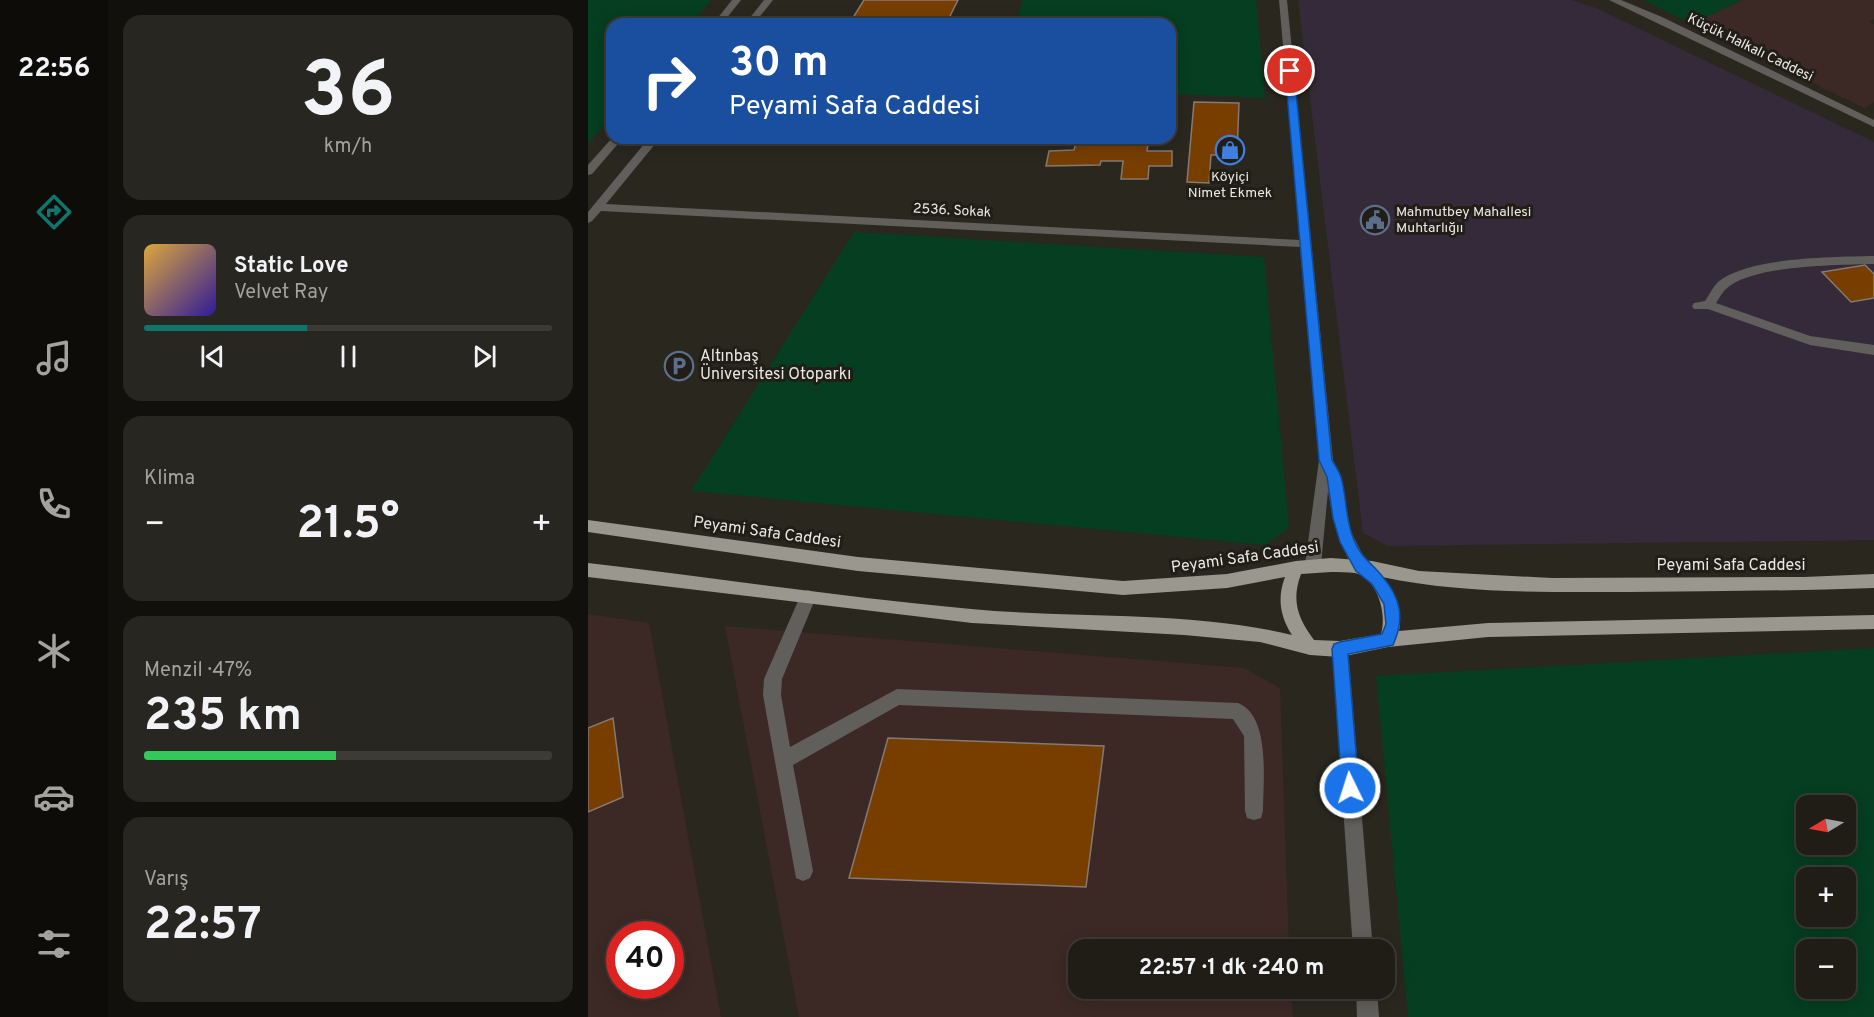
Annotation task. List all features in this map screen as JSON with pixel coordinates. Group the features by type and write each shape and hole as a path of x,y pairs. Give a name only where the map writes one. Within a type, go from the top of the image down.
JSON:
{"main road":[{"name":"Peyami Safa Caddesi","path":"588,526 858,564 1123,588 1227,582 1313,565 1362,567 1419,578 1542,585 1792,584 1874,581"},
{"path":"1362,567 1377,579 1391,604 1394,624 1388,640"},
{"path":"1296,568 1288,585 1288,614 1295,628 1310,647"},
{"path":"588,570 972,616 1184,628 1260,635 1310,647 1340,649 1388,640 1488,630 1874,622"}],"street":[{"path":"722,18 737,0"},
{"path":"754,18 769,0"},
{"path":"1282,0 1326,460 1320,487 1319,526 1313,565"},
{"name":"Küçük Halkalı Caddesi","path":"1612,0 1659,19 1874,124"},
{"path":"588,172 613,144"},
{"path":"588,219 650,144"},
{"name":"2536. Sokak","path":"598,207 1305,244"},
{"path":"1874,260 1815,262 1746,274 1725,283 1703,305 1765,326 1836,346 1874,350"},
{"path":"1326,460 1334,477 1340,518 1347,542 1362,567"},
{"path":"803,871 772,695 773,679 808,597"},
{"path":"1340,649 1362,939"},
{"path":"783,761 897,697 1238,711 1253,734 1254,811"},
{"path":"1367,999 1368,1017"}],"shaded area":[{"path":"1298,0 1571,0 1596,8 1874,142 1874,540 1388,546 1363,533"},
{"path":"1742,0 1874,0 1874,19 1869,22 1874,24 1874,102 1864,108 1692,24"},
{"path":"588,614 649,623 721,1017 588,1017"},
{"path":"725,626 1244,668 1280,688 1289,939 1068,939 1068,999 1292,999 1293,1017 799,1017"}],"green space":[{"path":"588,0 711,0 696,18 606,18 606,123 588,143"},
{"path":"1023,0 1256,0 1265,98 1176,94 1176,18 1017,18"},
{"path":"1644,0 1742,0 1692,24"},
{"path":"854,232 1264,257 1289,528 1265,545 691,491"},
{"path":"1874,648 1874,1017 1408,1017 1376,676"}],"building":[{"path":"864,0 958,0 949,18 853,18"},
{"path":"1194,102 1239,103 1237,155 1211,155 1209,183 1187,182"},
{"path":"1076,144 1148,144 1147,151 1172,151 1172,166 1149,166 1148,179 1121,179 1123,161 1101,161 1100,165 1046,166 1049,151 1074,150"},
{"path":"1865,265 1874,274 1874,298 1851,302 1822,272"},
{"path":"613,718 623,797 588,812 588,728"},
{"path":"888,738 1104,746 1086,887 849,878"}],"place":[{"name":"Köyiçi Nimet Ekmek","path":"1230,150"},
{"name":"Mahmutbey Mahallesi Muhtarlığıı","path":"1375,220"},
{"name":"Altınbaş Üniversitesi Otoparkı","path":"679,366"}],"route":[{"path":"1290,71 1326,460 1334,477 1340,518 1347,542 1362,567 1377,579 1385,592 1391,604 1394,624 1388,640 1340,649 1350,788"}]}
